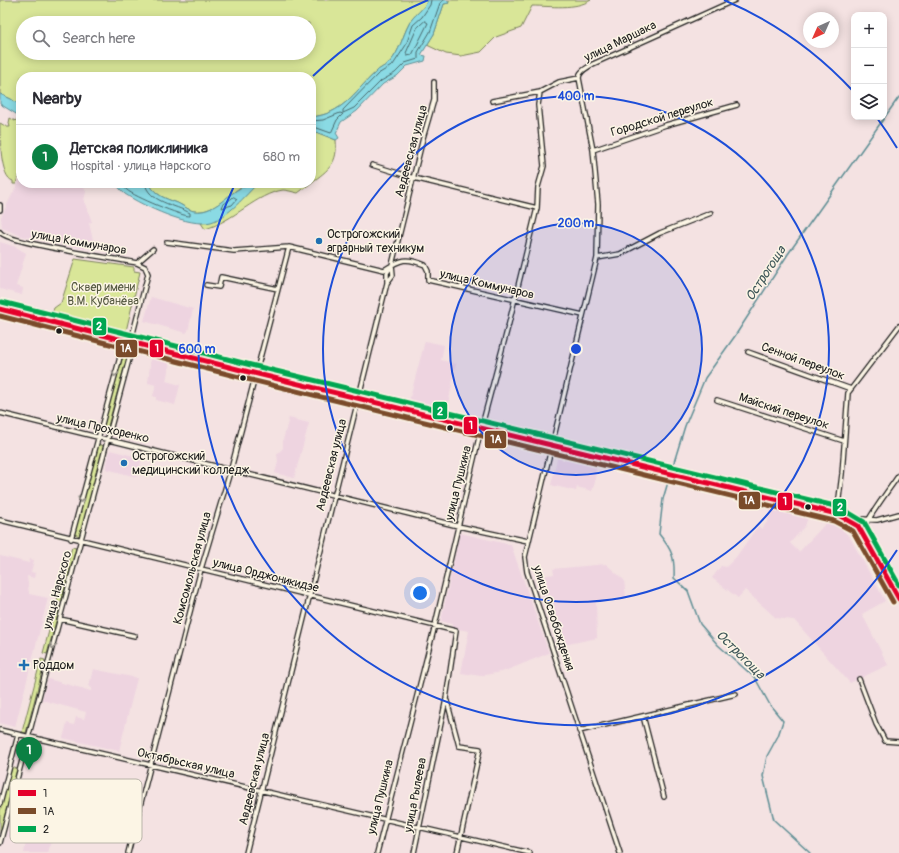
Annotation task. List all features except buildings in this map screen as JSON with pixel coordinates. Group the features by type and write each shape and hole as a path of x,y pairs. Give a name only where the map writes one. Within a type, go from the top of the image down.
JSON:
{"main road":[{"path":"0,309 131,341 256,374 837,514 858,526 899,599"}],"street":[{"name":"улица Маршака","path":"492,101 540,92 559,82 579,78 579,75 583,70 593,64 735,0"},
{"name":"улица Освобождения","path":"579,78 593,150 598,204 597,258 525,557 527,572 620,853"},
{"name":"Авдеевская улица","path":"246,853 359,398 387,283 387,274 392,265 434,100 434,82"},
{"name":"улица Пушкина","path":"377,853 435,625 481,429 537,208 538,187 544,166 538,105 540,92"},
{"name":"Городской переулок","path":"593,150 666,125 737,105"},
{"path":"372,165 414,178 537,208"},
{"path":"0,205 0,210"},
{"path":"597,258 620,254 660,234 711,213"},
{"name":"улица Коммунаров","path":"0,232 3,236 25,242 137,262 153,250"},
{"name":"улица Коммунаров","path":"167,242 234,251 289,247 384,270 402,260 413,261 427,267 428,280 583,315"},
{"name":"Комсомольская улица","path":"142,799 201,569 231,469 289,247"},
{"name":"улица Нарского","path":"17,779 132,348 131,341 148,280 147,269 137,262"},
{"path":"206,285 219,288 221,277 278,288"},
{"path":"837,514 842,474 847,398 851,389 899,326"},
{"name":"улица Нарского","path":"71,539 123,346 131,341"},
{"name":"Сенной переулок","path":"748,352 851,389"},
{"name":"Майский переулок","path":"717,400 844,441"},
{"name":"улица Прохоренко","path":"0,414 528,542"},
{"path":"858,526 866,521 878,508 899,474"},
{"path":"845,518 866,521 886,518 899,514"},
{"name":"улица Орджоникидзе","path":"0,520 71,539 435,625 454,630 457,634"},
{"path":"863,533 866,521"},
{"path":"60,619 135,636"},
{"name":"улица Рылеева","path":"414,853 436,741 446,699 457,634"},
{"path":"859,679 876,724 885,741 890,743 899,742"},
{"path":"580,731 736,694"},
{"path":"446,699 459,746 480,749 457,853"},
{"path":"643,716 664,797"},
{"name":"Октябрьская улица","path":"0,730 530,853"},
{"path":"0,804 18,735"},
{"name":"улица Нарского","path":"0,843 10,805"},
{"name":"Комсомольская улица","path":"128,853 131,843"}],"shaded area":[{"path":"16,187 84,188 86,192 84,200 92,222 89,223 93,240 87,244 86,249 22,236 2,228 1,217"},
{"path":"0,242 16,247 26,253 16,286 23,288 22,295 0,289"},
{"path":"151,297 193,309 188,331 186,333 144,321"},
{"path":"425,341 444,345 441,360 456,364 446,415 408,405"},
{"path":"151,356 170,361 166,381 180,385 175,405 156,400 156,397 153,396 156,385 148,383"},
{"path":"289,418 309,423 294,478 275,473 278,462 277,454 283,448 283,440"},
{"name":"Острогожский медицинский колледж","path":"110,450 142,458 137,477 106,469"},
{"path":"558,455 596,464 595,482 592,491 577,487 576,491 551,485"},
{"path":"770,508 808,517 805,526 790,543 799,552 827,522 840,527 850,538 885,601 862,614 888,665 850,683 794,620 776,618 745,590 738,598 712,578 721,566 726,567 736,557 758,526 762,529 767,522"},
{"path":"460,533 511,545 549,653 505,671 481,676 461,673 469,631 452,628 452,624 441,621"},
{"path":"0,556 29,563 30,559 34,560 31,572 35,573 34,578 27,576 29,594 48,598 15,727 0,723"},
{"path":"606,564 624,580 626,597 596,602 597,638 559,646 536,577 554,574 553,569"},
{"path":"93,669 137,678 119,751 63,738 67,723 74,725 76,717 84,719 86,712 42,700 48,679 91,691 92,688 89,687"},
{"path":"10,829 10,837 7,836"},
{"path":"26,843 50,843 48,853 24,853"}],"green space":[{"path":"0,0 428,0 424,7 411,21 401,44 390,62 377,71 340,107 322,115 316,116 316,72 16,72 16,102 0,94"},
{"path":"447,0 591,0 578,5 570,6 532,6 521,28 496,37 481,52 461,56 446,54 427,45 434,34 444,4 449,3"},
{"path":"10,118 15,121 16,120 16,184 13,184 13,181 5,172 3,165 0,123 10,127"},
{"path":"316,132 336,140 334,160 323,174 316,179"},
{"path":"152,188 240,188 216,206 202,211 194,211 189,209 164,198"},
{"path":"253,188 304,188 298,193 283,190 273,192 226,220 205,229 201,223 218,217 239,202"},
{"name":"Сквер имени В.М. Кубанёва","path":"75,259 134,267 134,271 140,272 126,331 52,313 54,308 61,303"},
{"path":"125,349 129,350 106,433 101,432"},
{"path":"98,444 104,446 80,536 74,534"},
{"path":"72,547 76,548 61,602 57,601"},
{"path":"56,605 60,607 47,654 43,653"},
{"path":"41,659 45,660 26,733 22,732"},
{"path":"12,767 17,769 14,779 10,779 10,796 0,834 0,811"}],"water":[{"path":"428,0 447,0 449,3 444,4 434,34 421,55 426,56 425,61 407,66 397,76 383,84 357,111 341,122 336,133 339,138 336,140 316,132 316,116 331,112 340,107 377,71 390,62 401,44 411,21"},
{"path":"0,94 11,99 16,102 16,114 0,104"},
{"path":"119,188 152,188 161,196 167,199 194,211 203,211 218,204 241,188 253,188 224,215 211,222 202,223 191,222 167,215 143,204"}],"waterway":[{"name":"Острогоща","path":"671,472 685,426 705,378 735,336 788,254 899,97"},
{"name":"Острогоща","path":"668,482 663,499 659,534 672,554 674,578 688,591 700,624 718,645 755,678 770,705 783,721 778,736 767,756 763,776 774,820 810,853"}],"transit line":[{"name":"2","path":"2,302 251,365 839,507 864,522 899,585"},
{"name":"1","path":"0,309 249,372 837,514 858,526 899,599"},
{"name":"1А","path":"0,316 247,379 834,521 853,531 893,602"}],"place":[{"name":"Острогожский аграрный техникум","path":"319,241"},
{"name":"Острогожский медицинский колледж","path":"124,463"},
{"name":"Роддом","path":"24,665"},
{"name":"Детская поликлиника","path":"29,770"}]}
